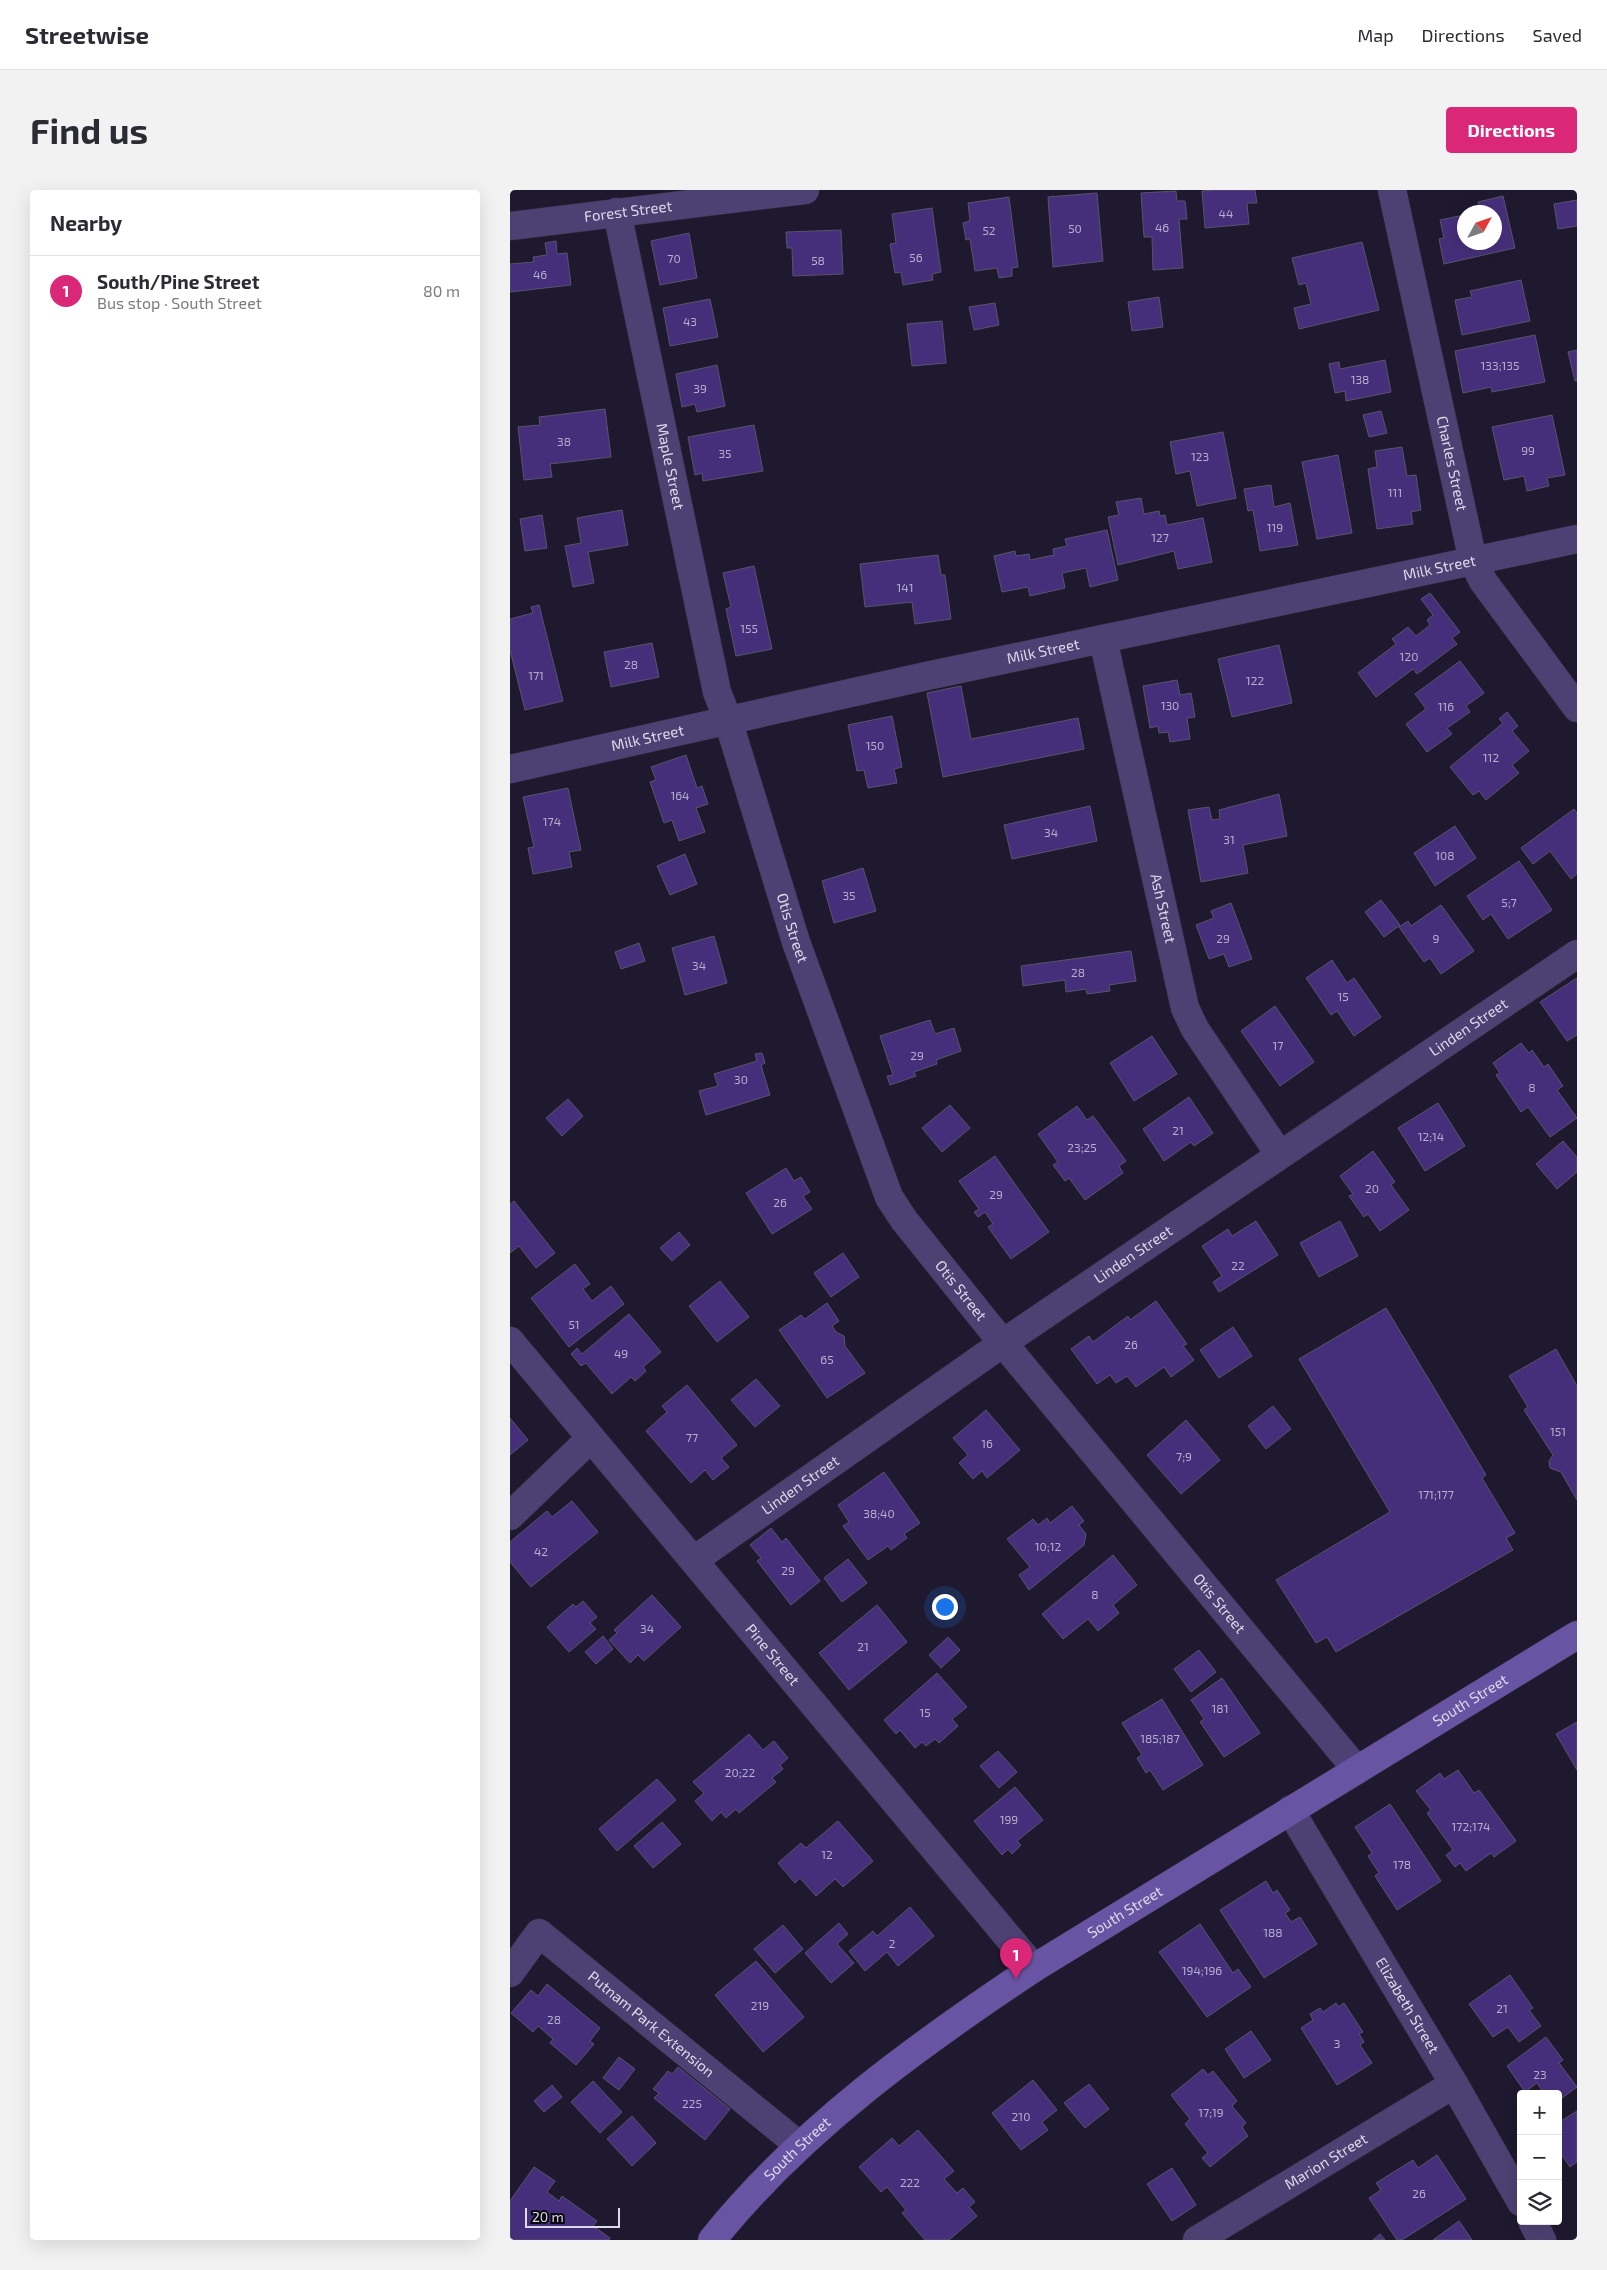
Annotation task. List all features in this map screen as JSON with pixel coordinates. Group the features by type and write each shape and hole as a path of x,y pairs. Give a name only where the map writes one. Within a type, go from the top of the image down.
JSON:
{"main road":[{"name":"South Street","path":"712,2240 727,2221 800,2146 881,2075 949,2025 1034,1968 1577,1635"}],"street":[{"name":"Forest Street","path":"510,226 805,190"},
{"name":"Charles Street","path":"1392,190 1473,561 1483,581 1577,708"},
{"name":"Maple Street","path":"617,212 717,692 728,720"},
{"name":"Milk Street","path":"510,768 1103,639 1577,539"},
{"name":"Ash Street","path":"1103,639 1185,1008 1195,1029 1279,1154"},
{"name":"Otis Street","path":"728,720 796,942 889,1197 904,1220 1003,1343 1357,1770"},
{"name":"Linden Street","path":"694,1560 1003,1343 1279,1154 1577,954"},
{"name":"Pine Street","path":"510,1341 1034,1968"},
{"path":"510,1516 591,1438"},
{"name":"Elizabeth Street","path":"1290,1810 1454,2084 1517,2195"},
{"name":"Putnam Park Extension","path":"510,1973 538,1934 800,2146"},
{"name":"Marion Street","path":"1198,2240 1454,2084"},
{"path":"1534,2225 1542,2240"}],"building":[{"path":"1255,190 1257,203 1247,203 1249,224 1205,228 1202,191"},
{"path":"1176,191 1177,201 1185,201 1187,219 1179,219 1183,268 1153,270 1152,237 1144,237 1141,193"},
{"path":"1097,193 1103,261 1053,267 1048,197"},
{"path":"1503,196 1515,248 1444,264 1439,239 1444,238 1440,220 1457,216 1457,250 1502,250 1502,205 1479,205 1478,202"},
{"path":"1009,197 1018,267 1012,268 1012,276 999,278 997,268 975,271 970,239 966,240 963,223 970,221 968,203"},
{"path":"1577,200 1577,226 1558,229 1554,204"},
{"path":"932,208 941,272 932,274 933,280 903,285 901,272 895,273 890,244 896,243 892,214"},
{"path":"841,230 843,274 793,276 792,248 787,248 786,232"},
{"path":"689,233 697,278 660,285 651,241"},
{"path":"556,241 557,254 567,253 571,285 510,292 510,264 534,262 533,257 547,255 545,243"},
{"path":"1362,242 1379,310 1299,329 1294,308 1311,304 1306,283 1299,285 1292,258"},
{"path":"1521,280 1530,321 1462,335 1455,300 1472,297 1470,291"},
{"path":"1159,297 1163,327 1132,331 1128,302"},
{"path":"710,299 718,337 670,346 663,308"},
{"path":"995,303 999,325 974,330 969,307"},
{"path":"942,321 946,363 912,366 907,324"},
{"path":"1535,335 1545,382 1492,392 1491,387 1463,393 1455,351"},
{"path":"1577,350 1577,381 1575,381 1568,352"},
{"path":"1385,360 1391,392 1346,401 1345,391 1335,393 1329,364 1339,362 1340,369"},
{"path":"717,365 725,406 697,412 695,404 682,407 676,374"},
{"path":"605,409 611,457 550,464 552,477 524,480 518,427 540,425 539,417"},
{"path":"1381,411 1387,433 1369,437 1363,415"},
{"path":"1552,415 1565,475 1547,478 1549,486 1527,491 1524,476 1504,480 1492,427"},
{"path":"754,425 763,471 703,481 702,473 695,475 688,437"},
{"path":"1223,432 1236,498 1197,506 1190,471 1176,474 1170,442"},
{"path":"1402,447 1407,476 1416,475 1421,510 1411,512 1413,524 1377,529 1368,469 1377,467 1375,451"},
{"path":"1338,455 1352,533 1317,539 1302,462"},
{"path":"1271,485 1274,507 1290,503 1298,545 1260,551 1253,510 1248,511 1244,489"},
{"path":"1141,498 1144,514 1159,511 1160,516 1165,515 1167,525 1203,518 1212,562 1178,569 1174,551 1118,565 1108,517 1119,515 1116,502"},
{"path":"622,510 628,545 588,552 594,583 573,587 565,546 581,543 577,518"},
{"path":"542,515 547,548 525,551 520,519"},
{"path":"1107,530 1118,580 1090,587 1086,568 1062,573 1065,588 1030,596 1028,587 1002,592 994,556 1015,551 1016,556 1029,554 1030,560 1054,555 1053,549 1067,546 1065,539"},
{"path":"938,555 941,575 945,575 951,619 915,624 912,602 865,607 860,564"},
{"path":"754,566 772,649 736,656 726,609 731,607 723,573"},
{"path":"1430,593 1460,632 1452,638 1457,644 1417,674 1413,669 1376,697 1358,673 1396,644 1392,639 1408,627 1416,636 1430,625 1427,620 1433,615 1421,599"},
{"path":"539,605 563,701 525,710 510,650 510,619 533,613 531,607"},
{"path":"652,643 659,677 611,687 604,652"},
{"path":"1279,645 1292,703 1232,717 1218,659"},
{"path":"1460,661 1484,693 1466,706 1470,712 1447,728 1452,734 1427,752 1406,724 1426,709 1415,694"},
{"path":"1177,680 1180,695 1191,693 1195,717 1187,718 1190,739 1170,742 1168,732 1159,733 1158,726 1150,728 1143,686"},
{"path":"961,686 971,739 1078,718 1084,749 943,777 927,693"},
{"path":"1507,712 1518,726 1512,731 1529,751 1512,765 1519,773 1486,800 1479,791 1473,795 1450,767 1503,723 1499,719"},
{"path":"892,716 902,767 894,769 897,783 868,788 864,770 857,771 848,725"},
{"path":"686,755 697,788 702,786 708,804 696,808 705,832 679,841 672,820 664,823 650,782 656,780 651,767"},
{"path":"568,788 581,850 569,852 572,867 533,874 528,848 534,847 523,797"},
{"path":"1279,794 1287,836 1243,845 1248,873 1201,882 1188,810 1209,807 1212,820 1220,819 1219,810"},
{"path":"1090,806 1097,841 1012,859 1004,825"},
{"path":"1574,809 1577,813 1577,874 1571,879 1550,851 1533,864 1521,848"},
{"path":"1455,826 1476,858 1435,886 1414,853"},
{"path":"685,854 697,884 670,895 657,866"},
{"path":"1519,861 1552,910 1508,939 1491,914 1483,920 1467,896"},
{"path":"863,868 876,911 834,923 822,881"},
{"path":"1381,900 1400,925 1384,937 1365,912"},
{"path":"1231,903 1252,959 1229,967 1224,954 1209,959 1196,925 1214,918 1211,911"},
{"path":"1441,905 1474,951 1441,974 1430,958 1424,962 1399,927 1408,921 1411,926"},
{"path":"714,936 727,983 685,995 672,948"},
{"path":"639,943 645,961 621,969 615,952"},
{"path":"1131,951 1136,981 1109,985 1110,991 1087,994 1086,989 1066,992 1065,980 1023,986 1021,966"},
{"path":"1332,960 1347,983 1354,978 1381,1017 1354,1036 1337,1011 1331,1015 1306,978"},
{"path":"1577,978 1577,1035 1567,1041 1540,1002"},
{"path":"1275,1006 1314,1062 1280,1086 1241,1031"},
{"path":"930,1020 935,1034 954,1028 961,1051 936,1060 937,1064 914,1072 916,1076 890,1085 887,1076 893,1075 880,1036"},
{"path":"1152,1036 1177,1074 1134,1101 1110,1063"},
{"path":"1521,1043 1529,1053 1532,1050 1544,1067 1548,1064 1563,1086 1557,1090 1577,1118 1550,1137 1528,1107 1521,1112 1496,1075 1500,1073 1493,1063"},
{"path":"762,1053 765,1063 761,1065 770,1095 706,1115 699,1091 718,1086 714,1074 757,1061 755,1054"},
{"path":"1189,1097 1213,1133 1194,1146 1191,1142 1164,1161 1143,1129"},
{"path":"568,1099 583,1116 562,1136 546,1118"},
{"path":"1438,1103 1465,1146 1425,1171 1398,1128"},
{"path":"950,1105 970,1128 942,1152 922,1128"},
{"path":"1077,1106 1087,1120 1093,1116 1126,1161 1119,1166 1123,1173 1085,1200 1069,1178 1065,1181 1053,1165 1058,1162 1038,1134"},
{"path":"1563,1141 1577,1157 1577,1172 1557,1189 1536,1164"},
{"path":"1373,1151 1395,1182 1391,1185 1409,1210 1380,1231 1368,1214 1364,1217 1349,1196 1353,1194 1340,1176"},
{"path":"995,1156 1049,1232 1011,1259 988,1227 993,1224 985,1212 978,1217 974,1212 979,1209 959,1181"},
{"path":"786,1168 794,1181 801,1177 810,1192 803,1196 812,1209 772,1234 746,1193"},
{"path":"514,1201 555,1253 536,1268 519,1246 510,1253 510,1204"},
{"path":"1256,1221 1278,1255 1219,1292 1213,1282 1222,1276 1202,1246 1228,1229 1232,1236"},
{"path":"1340,1221 1358,1256 1319,1277 1300,1243"},
{"path":"679,1232 690,1245 672,1261 660,1248"},
{"path":"843,1253 859,1277 831,1297 814,1273"},
{"path":"575,1264 590,1284 583,1289 592,1301 611,1286 624,1304 569,1347 531,1298"},
{"path":"720,1281 749,1317 717,1342 689,1306"},
{"path":"1156,1301 1187,1344 1183,1346 1194,1360 1171,1377 1164,1367 1136,1387 1127,1376 1116,1383 1110,1375 1097,1384 1071,1349 1089,1336 1093,1342 1128,1316 1130,1320"},
{"path":"827,1303 839,1321 832,1326 836,1332 844,1336 845,1346 865,1373 827,1398 779,1330 801,1315 805,1319"},
{"path":"1386,1308 1486,1475 1482,1478 1515,1533 1506,1538 1513,1550 1336,1652 1327,1637 1316,1643 1276,1580 1390,1512 1299,1359"},
{"path":"629,1314 661,1352 643,1367 646,1371 635,1381 631,1377 612,1394 586,1363 581,1366 571,1354 577,1348 582,1354"},
{"path":"1233,1327 1252,1356 1219,1378 1200,1350"},
{"path":"1556,1349 1577,1386 1577,1500 1561,1472 1550,1468 1549,1461 1553,1455 1524,1410 1528,1407 1509,1376"},
{"path":"756,1379 780,1406 755,1427 731,1400"},
{"path":"687,1385 737,1445 721,1458 729,1467 713,1480 705,1470 691,1483 646,1431 667,1412 662,1406"},
{"path":"1273,1406 1291,1429 1266,1449 1248,1426"},
{"path":"986,1410 1020,1450 987,1478 982,1471 973,1479 959,1463 968,1455 953,1438"},
{"path":"510,1418 528,1440 510,1455"},
{"path":"1186,1420 1220,1460 1181,1494 1147,1455"},
{"path":"884,1472 920,1523 904,1534 907,1538 891,1550 888,1546 868,1560 843,1526 849,1522 838,1505"},
{"path":"572,1501 598,1532 531,1587 510,1562 510,1542 547,1511 552,1517"},
{"path":"1072,1506 1084,1521 1079,1525 1086,1534 1084,1545 1029,1590 1019,1575 1030,1567 1007,1539 1033,1519 1038,1525 1047,1518 1050,1523"},
{"path":"771,1528 782,1542 786,1538 820,1581 791,1605 757,1561 761,1558 750,1545"},
{"path":"1113,1555 1137,1585 1113,1605 1119,1613 1098,1631 1088,1619 1063,1639 1042,1614"},
{"path":"848,1559 867,1583 842,1602 824,1578"},
{"path":"652,1595 681,1627 644,1661 638,1655 630,1663 609,1640 617,1633 614,1630"},
{"path":"583,1601 597,1617 590,1623 596,1629 569,1652 547,1627 573,1604 576,1607"},
{"path":"877,1605 907,1642 849,1690 819,1653"},
{"path":"603,1636 613,1649 596,1664 585,1652"},
{"path":"948,1637 960,1650 941,1668 929,1655"},
{"path":"1199,1650 1216,1672 1191,1692 1174,1669"},
{"path":"937,1673 967,1707 952,1719 958,1726 939,1743 935,1739 926,1746 922,1742 915,1748 900,1730 896,1734 884,1720"},
{"path":"1222,1678 1260,1733 1224,1757 1200,1722 1204,1719 1191,1700"},
{"path":"1162,1699 1203,1765 1163,1790 1150,1770 1146,1773 1137,1758 1142,1755 1122,1723"},
{"path":"1577,1722 1577,1770 1556,1734"},
{"path":"749,1734 763,1750 774,1741 788,1758 780,1765 783,1769 772,1778 776,1782 739,1813 736,1809 726,1818 721,1812 712,1821 695,1801 704,1793 693,1782"},
{"path":"998,1751 1017,1772 999,1788 980,1766"},
{"path":"1458,1770 1474,1793 1479,1790 1516,1841 1494,1857 1491,1853 1466,1871 1460,1863 1455,1867 1446,1855 1453,1850 1427,1813 1431,1810 1416,1791 1440,1773 1444,1779"},
{"path":"657,1779 676,1800 617,1851 599,1829"},
{"path":"1015,1787 1043,1820 1017,1841 1021,1845 1012,1854 1008,1849 1002,1855 974,1821"},
{"path":"1390,1804 1441,1881 1397,1910 1375,1876 1379,1873 1368,1856 1372,1853 1355,1827"},
{"path":"838,1821 873,1861 843,1887 835,1879 816,1896 800,1878 795,1883 778,1863 801,1843 806,1848"},
{"path":"662,1822 681,1844 653,1868 634,1846"},
{"path":"1266,1881 1273,1893 1277,1890 1290,1910 1285,1913 1291,1922 1300,1917 1317,1944 1264,1978 1220,1910"},
{"path":"910,1907 934,1936 898,1966 887,1952 865,1971 849,1951 873,1931 877,1936"},
{"path":"839,1923 848,1934 837,1944 854,1963 831,1983 805,1953"},
{"path":"1200,1924 1233,1973 1238,1969 1251,1987 1207,2017 1159,1952"},
{"path":"783,1925 803,1949 775,1973 754,1949"},
{"path":"756,1961 804,2017 763,2052 715,1995"},
{"path":"1510,1975 1533,2008 1529,2010 1541,2026 1519,2042 1508,2027 1493,2037 1469,2004"},
{"path":"547,1984 600,2028 590,2041 594,2044 576,2065 550,2043 553,2039 538,2026 533,2032 511,2013 531,1990 538,1996"},
{"path":"1336,2003 1338,2007 1344,2003 1363,2032 1359,2034 1364,2042 1360,2045 1372,2063 1337,2085 1301,2028 1313,2020 1310,2014 1320,2008 1323,2012"},
{"path":"1251,2031 1271,2060 1244,2078 1225,2049"},
{"path":"1546,2037 1563,2060 1559,2063 1577,2087 1562,2098 1562,2090 1541,2090 1537,2083 1528,2090 1524,2090 1507,2066"},
{"path":"619,2057 635,2069 619,2090 603,2078"},
{"path":"678,2067 730,2109 705,2140 654,2098 659,2093 653,2089 668,2071 672,2074"},
{"path":"1203,2069 1208,2075 1213,2071 1237,2101 1232,2106 1246,2123 1242,2127 1248,2136 1210,2167 1202,2158 1208,2153 1185,2124 1190,2119 1171,2095"},
{"path":"1033,2080 1057,2110 1042,2122 1048,2130 1021,2150 992,2113"},
{"path":"593,2081 622,2112 600,2133 571,2102"},
{"path":"1089,2084 1109,2109 1085,2128 1064,2103"},
{"path":"552,2085 562,2097 544,2112 534,2101"},
{"path":"1577,2111 1577,2162 1570,2167 1562,2156 1562,2120"},
{"path":"632,2116 656,2143 632,2166 607,2139"},
{"path":"918,2130 954,2171 944,2179 957,2193 963,2188 975,2202 969,2207 977,2216 949,2240 925,2240 902,2213 906,2210 887,2187 881,2192 859,2167 892,2138 899,2146"},
{"path":"1437,2155 1466,2199 1402,2240 1397,2240 1369,2198 1381,2190 1376,2183 1413,2160 1418,2168"},
{"path":"534,2167 555,2181 547,2192 559,2201 562,2196 597,2221 593,2226 610,2238 609,2240 510,2240 510,2201"},
{"path":"1172,2168 1196,2205 1172,2221 1147,2184"},
{"path":"1459,2221 1472,2240 1433,2240"},
{"path":"1380,2234 1385,2240 1373,2240"}],"place":[{"name":"South/Pine Street","path":"1016,1979"}]}
